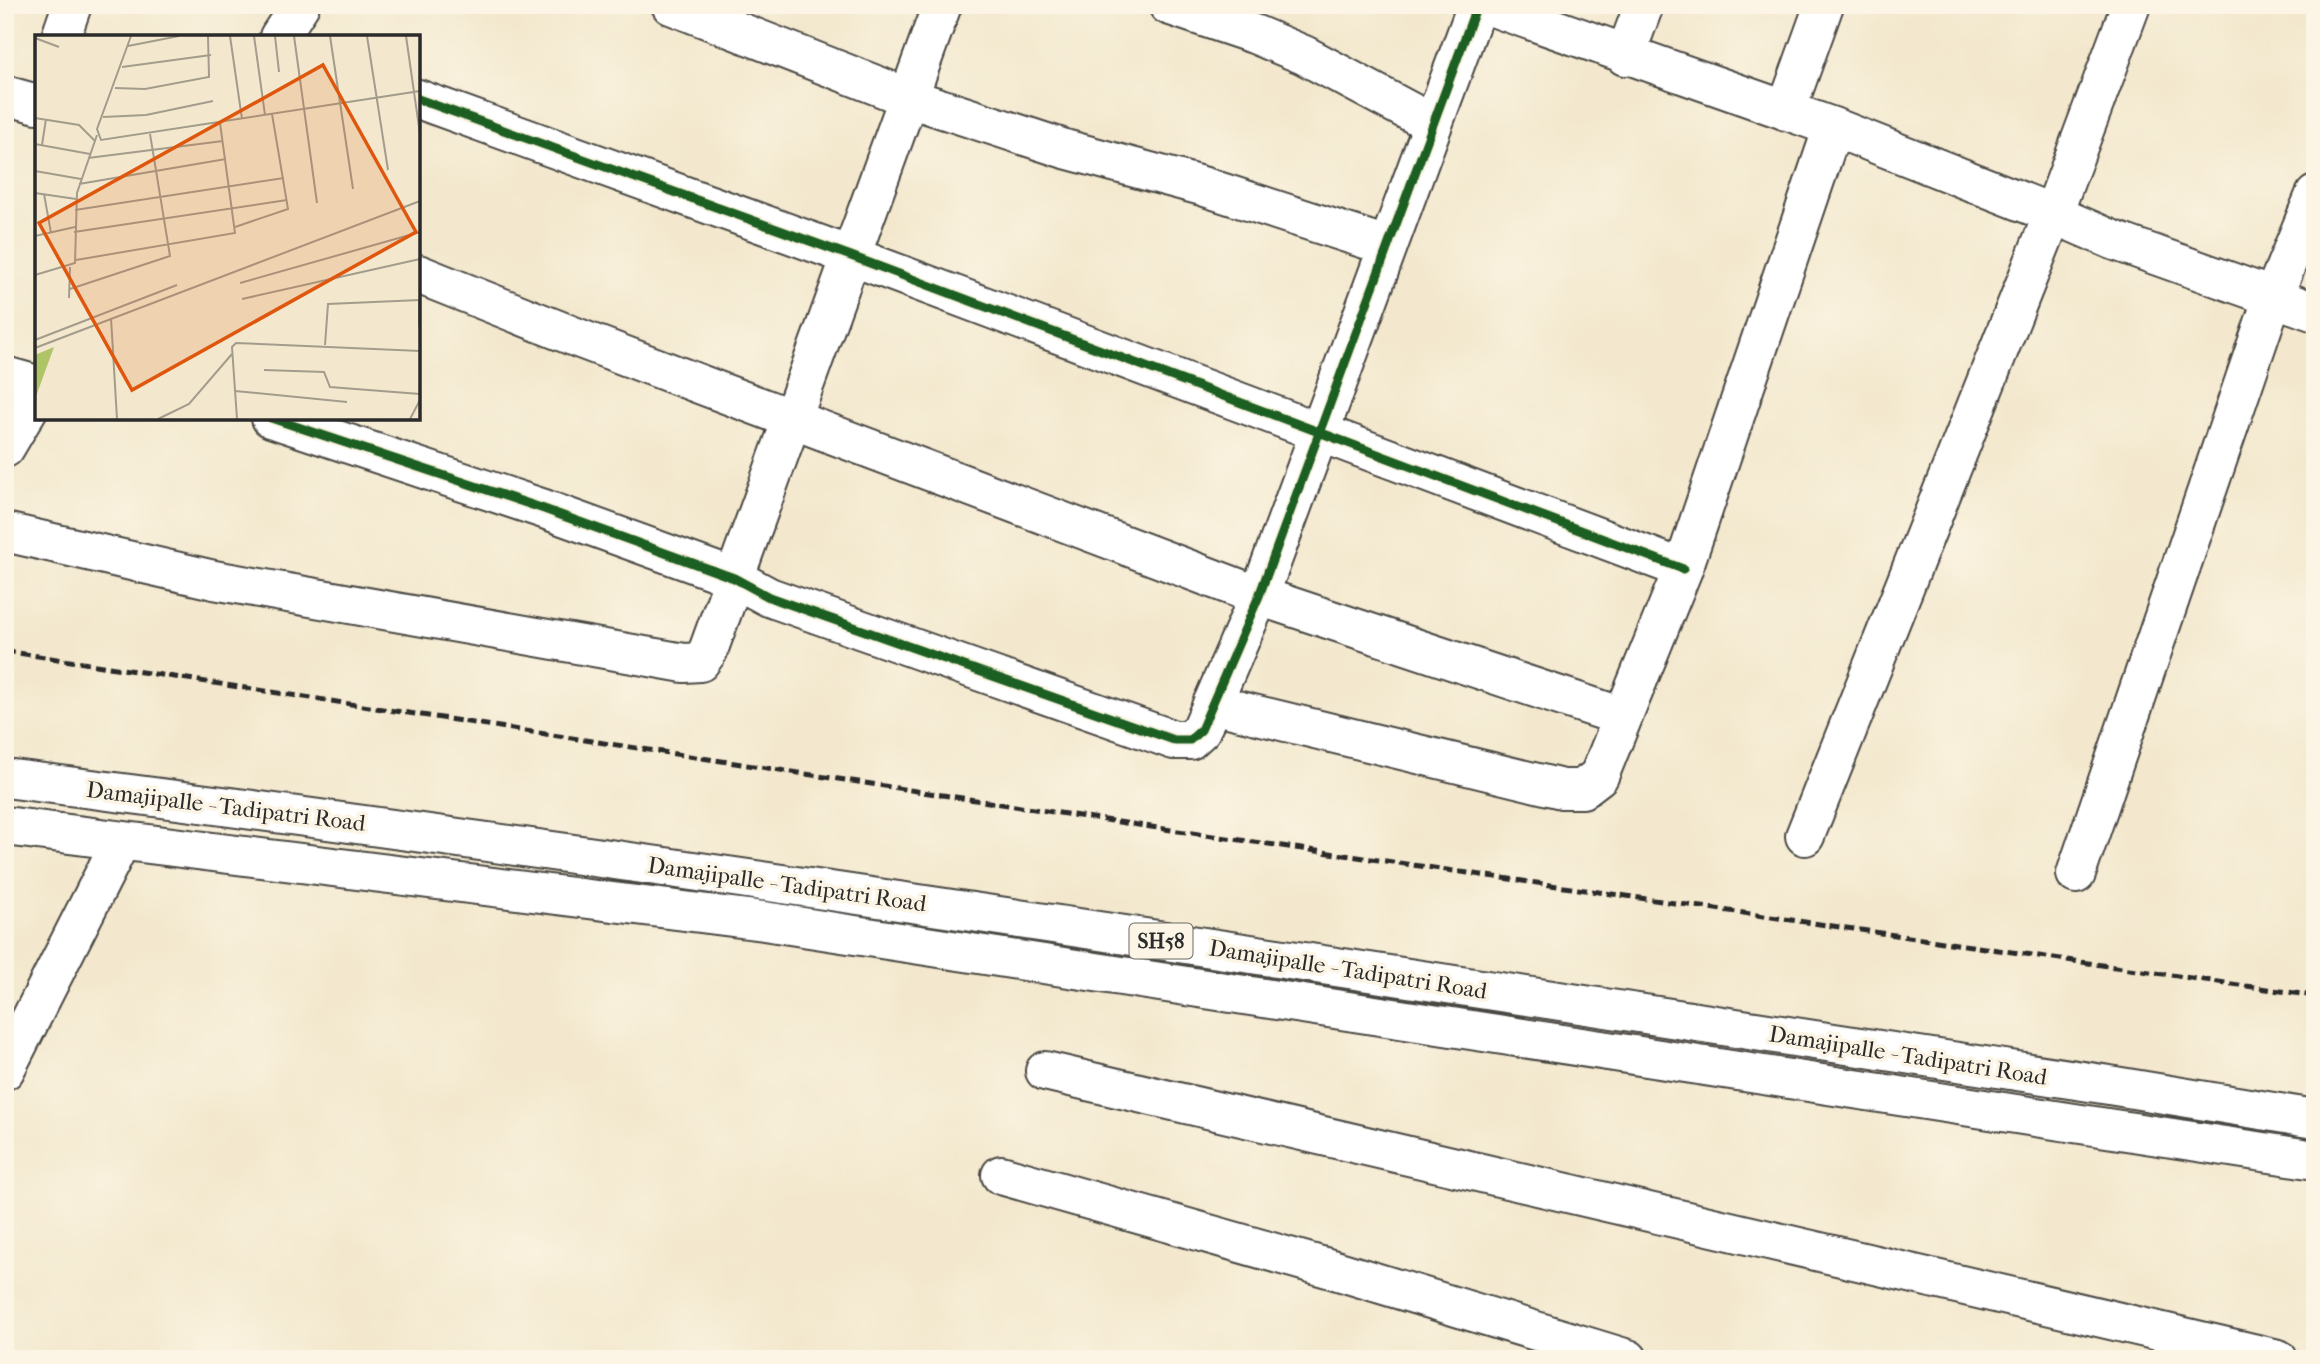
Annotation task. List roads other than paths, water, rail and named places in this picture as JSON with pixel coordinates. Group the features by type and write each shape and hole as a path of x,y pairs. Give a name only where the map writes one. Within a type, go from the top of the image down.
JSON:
{"street":[{"path":"62,35 72,5"},
{"path":"280,35 300,5"},
{"path":"671,5 909,98 1065,149 1191,183 1387,246"},
{"path":"5,531 214,580 684,663 700,662 708,650 942,5"},
{"path":"1168,5 1254,34 1304,55 1433,124"},
{"path":"277,420 544,509 734,578 769,597 1174,740 1190,740 1201,730 1259,596 1477,5"},
{"path":"1487,5 1625,56 1833,127 2113,240 2315,312"},
{"path":"1625,56 1644,5"},
{"path":"1786,111 1824,5"},
{"path":"1805,836 2053,214 2131,5"},
{"path":"5,94 35,103"},
{"path":"420,100 851,256 1683,569"},
{"path":"1212,704 1562,789 1582,789 1599,776 1683,569 1833,127"},
{"path":"2076,874 2273,297 2315,195"},
{"path":"420,275 578,338 1259,596 1623,717"},
{"path":"5,376 35,384"},
{"path":"5,448 35,397"},
{"name":"Damajipalle - Tadipatri Road","path":"5,778 300,815 834,890 2109,1085 2315,1119"},
{"name":"Damajipalle - Tadipatri Road","path":"5,826 764,921 2315,1160"},
{"path":"5,1070 121,841"},
{"path":"1045,1071 2278,1359"},
{"path":"1001,1175 1335,1270 1628,1359"}],"railway":[{"path":"5,651 1151,827 2315,996"}]}
